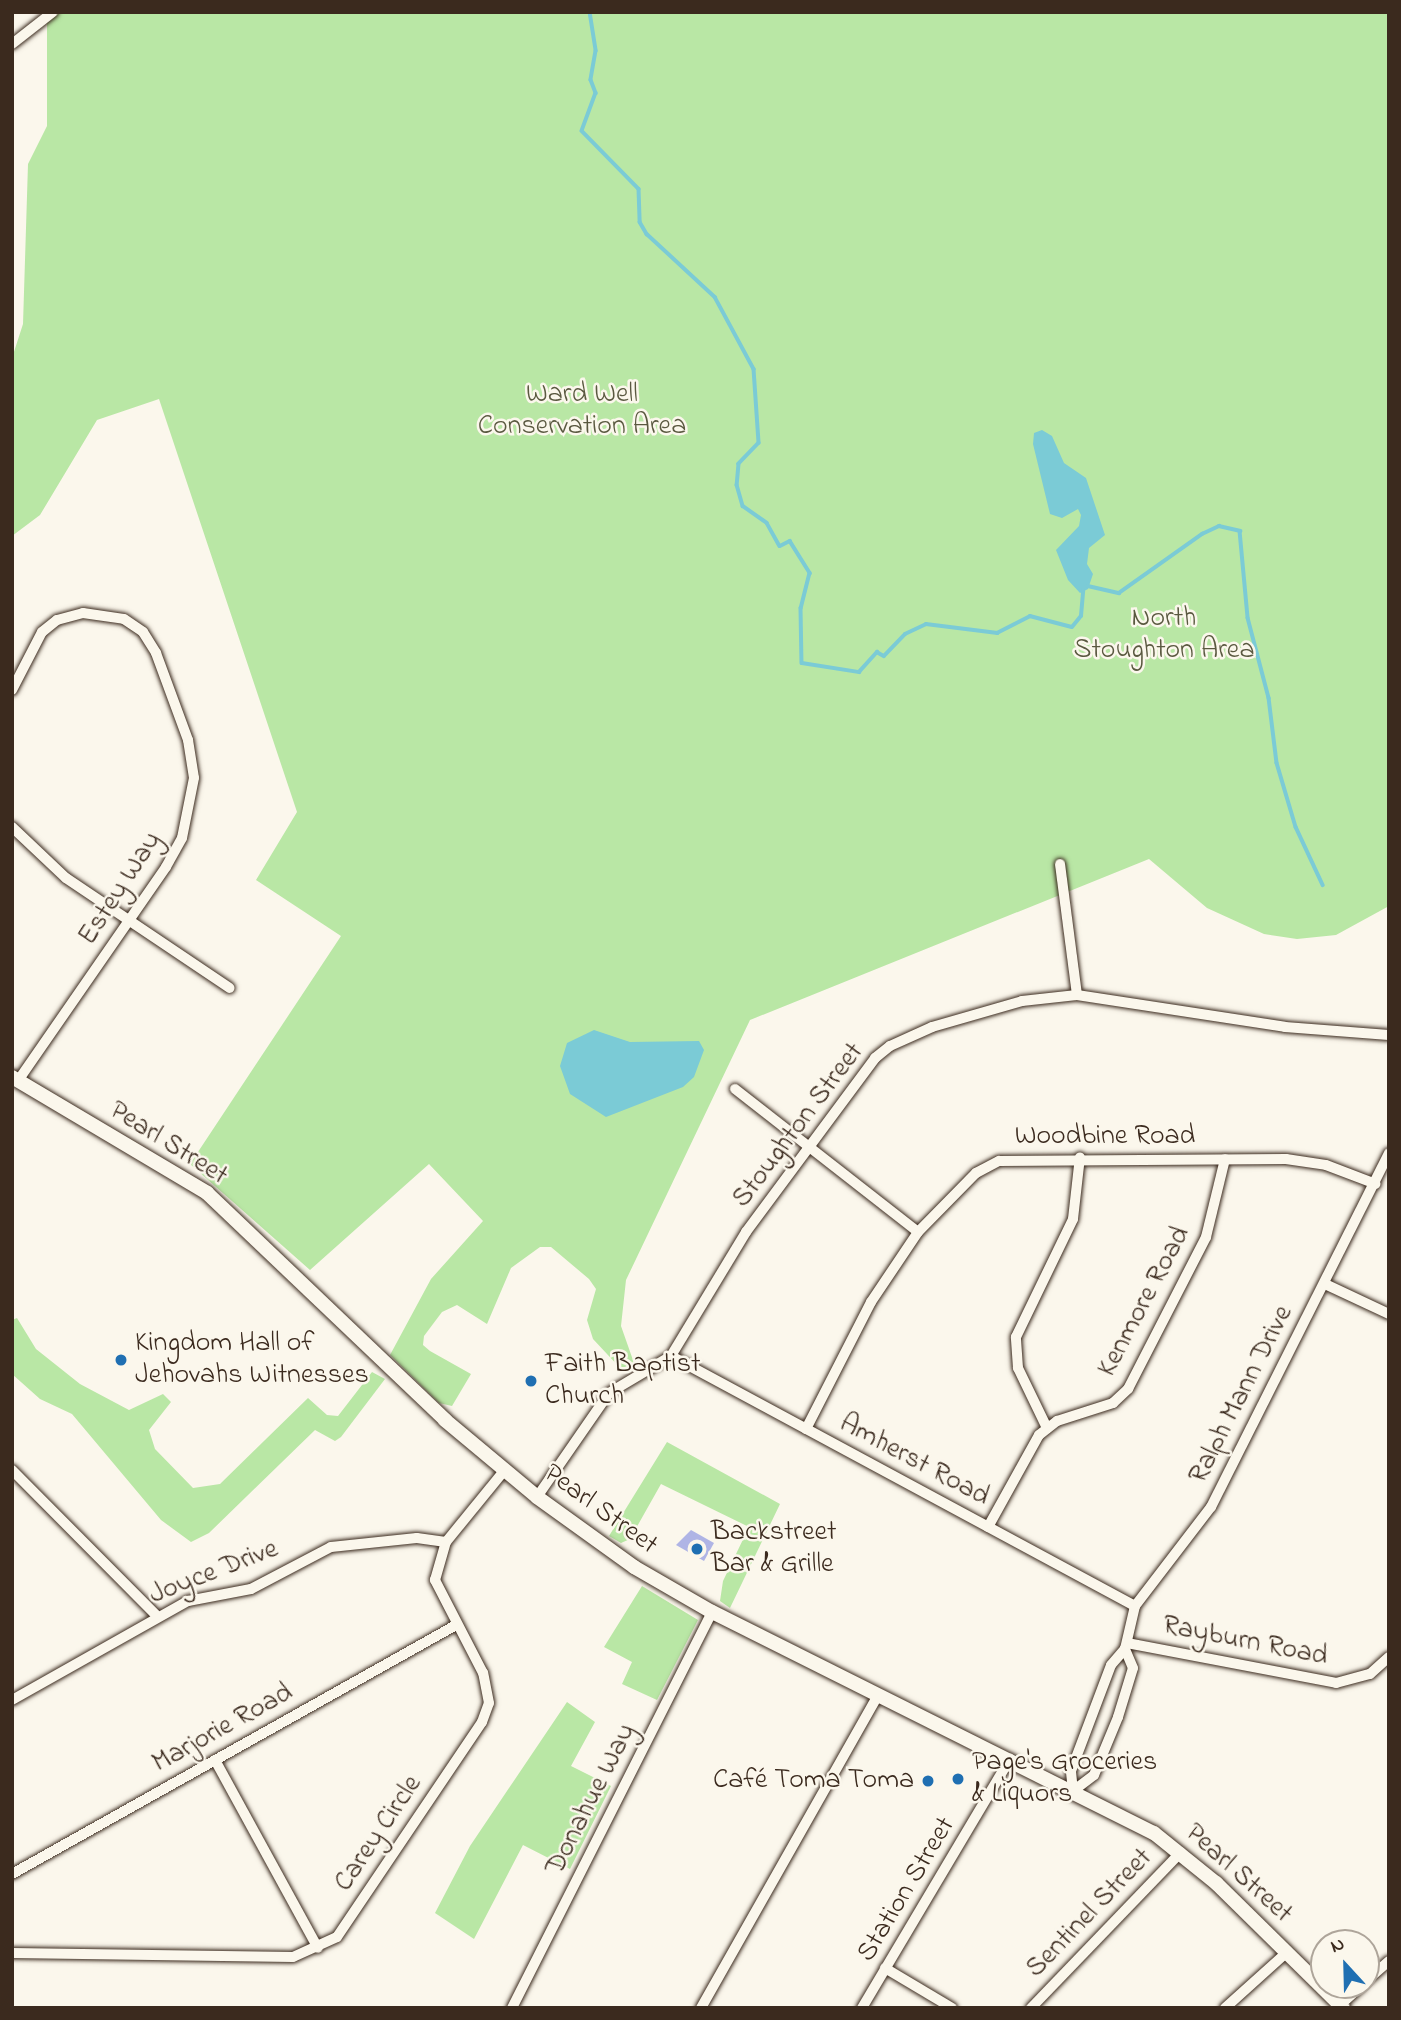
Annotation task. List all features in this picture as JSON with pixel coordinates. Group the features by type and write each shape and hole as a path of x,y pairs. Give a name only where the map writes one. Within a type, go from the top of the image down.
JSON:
{"main road":[{"name":"Pearl Street","path":"15,1079 207,1193 377,1359 504,1471 634,1567 712,1612 1073,1791 1181,1852 1341,2006"}],"street":[{"path":"12,44 52,12"},
{"name":"Estey Way","path":"12,690 43,632 57,620 83,613 124,619 143,632 156,653 188,740 194,778 182,838 129,920 15,1079"},
{"path":"12,827 56,869 230,988"},
{"path":"1060,864 1077,995"},
{"name":"Stoughton Street","path":"537,1497 609,1393 671,1356 746,1232 808,1146 890,1046 932,1027 1022,1001 1077,995 1285,1027 1389,1035"},
{"path":"734,1089 918,1232"},
{"name":"Ralph Mann Drive","path":"1073,1791 1071,1771 1111,1665 1126,1646 1135,1606 1211,1507 1376,1184 1389,1153"},
{"path":"988,1527 1033,1443 1047,1428 1018,1368 1016,1338 1073,1219 1080,1157"},
{"name":"Woodbine Road","path":"806,1429 871,1302 918,1232 976,1173 999,1161 1080,1157 1307,1162 1376,1184"},
{"name":"Kenmore Road","path":"1047,1428 1105,1407 1128,1389 1206,1237 1225,1159"},
{"path":"1325,1284 1389,1314"},
{"name":"Amherst Road","path":"671,1356 1135,1606"},
{"path":"12,1470 158,1617"},
{"name":"Carey Circle","path":"12,1953 293,1957 318,1948 344,1928 482,1722 488,1687 435,1580 446,1542 504,1471"},
{"name":"Joyce Drive","path":"12,1700 158,1617 199,1598 251,1589 341,1544 416,1538 446,1542"},
{"name":"Donahue Way","path":"512,2008 712,1612"},
{"name":"Marjorie Road","path":"12,1874 456,1625"},
{"name":"Ralph Mann Drive","path":"1073,1791 1094,1775 1118,1717 1133,1668 1126,1646"},
{"name":"Rayburn Road","path":"1126,1646 1336,1682 1370,1675 1389,1657"},
{"path":"701,2008 878,1695"},
{"name":"Station Street","path":"862,2008 1010,1759"},
{"path":"215,1760 318,1948"},
{"name":"Sentinel Street","path":"1031,2008 1181,1852"},
{"path":"1225,2008 1286,1952"},
{"path":"885,1968 952,2008"}],"green space":[{"name":"Ward Well Conservation Area","path":"47,12 1389,12 1389,906 1336,935 1297,939 1264,934 1207,908 1149,859 750,1020 626,1280 621,1326 634,1363 621,1369 593,1339 587,1320 596,1289 589,1279 551,1247 540,1247 511,1268 487,1324 457,1305 442,1312 424,1336 423,1345 430,1351 471,1374 452,1406 439,1403 390,1355 431,1279 483,1221 429,1164 310,1270 190,1164 341,936 256,880 297,812 159,399 97,420 40,515 12,536 12,358 23,324 28,164 47,126"},
{"path":"17,1318 36,1349 80,1384 129,1410 163,1394 171,1402 149,1430 155,1449 193,1488 220,1484 308,1398 327,1415 338,1416 372,1372 385,1379 341,1437 335,1441 315,1430 209,1533 191,1542 161,1520 72,1414 40,1399 12,1374 12,1320"},
{"path":"667,1442 780,1504 730,1608 720,1601 723,1581 749,1527 661,1484 630,1539 621,1543 609,1536"},
{"path":"642,1586 698,1620 657,1700 622,1684 632,1662 604,1647"},
{"path":"567,1702 595,1722 571,1766 611,1786 570,1869 523,1845 474,1939 435,1913 470,1846"}],"water":[{"path":"1042,430 1052,436 1064,463 1086,478 1105,535 1089,548 1087,564 1093,574 1088,589 1080,593 1068,580 1056,550 1079,526 1081,515 1078,509 1062,518 1050,514 1033,444 1034,433"},
{"path":"594,1030 630,1042 699,1041 704,1050 694,1077 683,1087 606,1117 570,1094 560,1066 567,1043"}],"building":[{"name":"Backstreet Bar & Grille","path":"691,1530 714,1543 704,1561 676,1545"}],"waterway":[{"path":"590,12 596,51 591,80 596,93 582,131 639,189 640,222 647,234 715,297 754,369 759,443 739,464 737,485 743,506 767,523 780,546 790,541 810,573 801,608 802,663 859,672 877,652 884,656 905,634 926,624 997,633 1030,616 1072,627 1081,616 1083,591"},
{"path":"1088,586 1119,593 1202,534 1219,526 1240,531 1248,618 1269,698 1277,763 1296,827 1323,885"}],"place":[{"name":"Kingdom Hall of Jehovahs Witnesses","path":"121,1360"},
{"name":"Faith Baptist Church","path":"531,1381"},
{"name":"Backstreet Bar & Grille","path":"697,1549"},
{"name":"Page's Groceries & Liquors","path":"958,1779"},
{"name":"Café Toma Toma","path":"928,1781"}],"park label":[{"name":"North Stoughton Area","path":"1164,635"}]}
